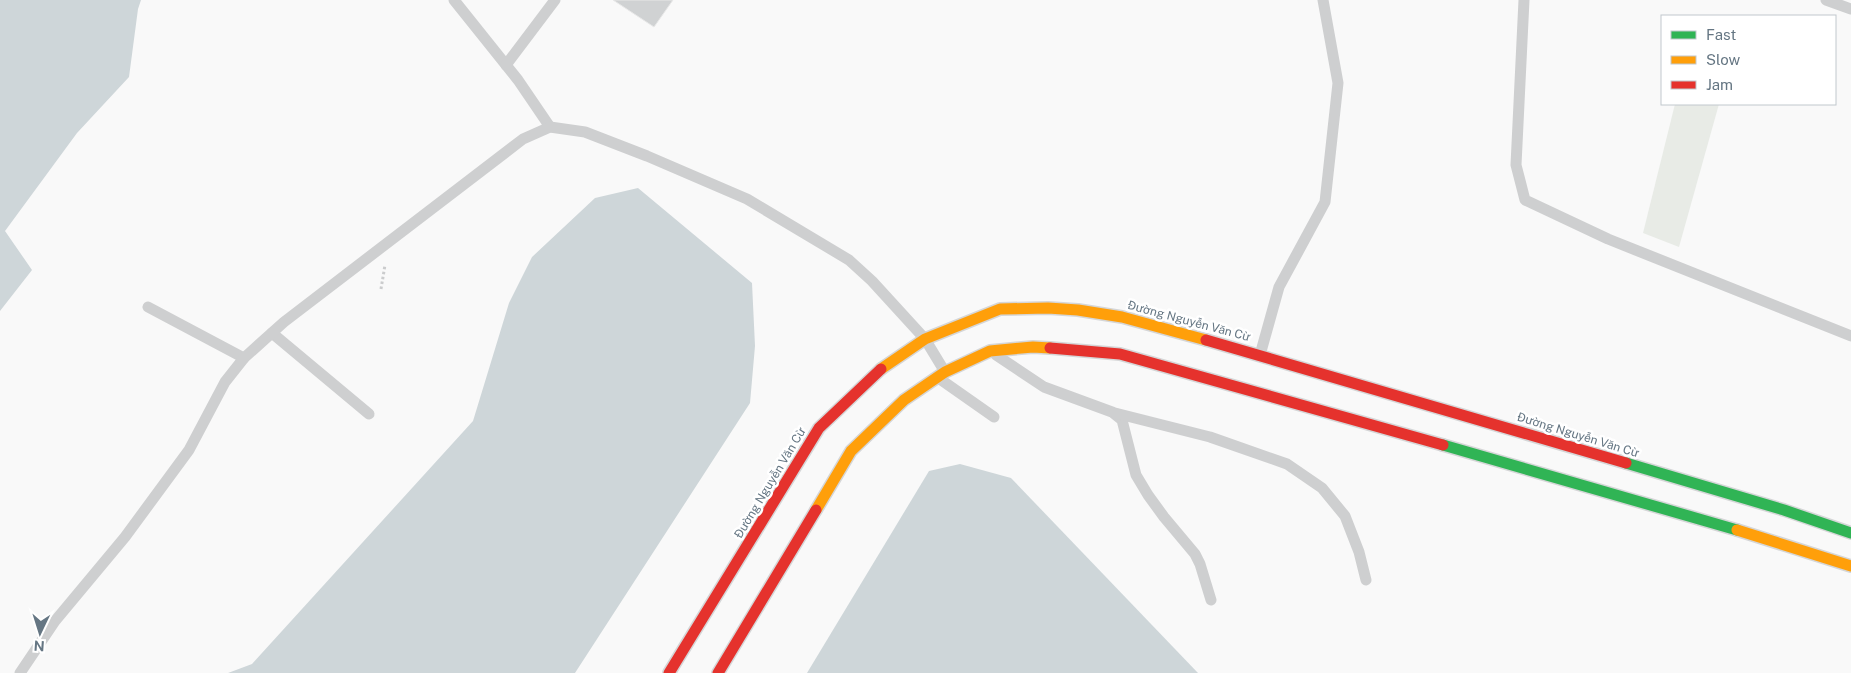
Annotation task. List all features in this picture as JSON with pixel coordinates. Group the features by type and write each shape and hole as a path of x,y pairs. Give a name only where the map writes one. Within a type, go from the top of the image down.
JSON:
{"main road":[{"name":"Đường Nguyễn Văn Cừ","path":"669,673 819,428 881,369 925,339 1000,309 1048,308 1078,310 1122,317 1260,355 1764,504 1851,533"},
{"path":"718,673 851,451 904,400 941,374 990,351 1033,346 1120,354 1248,389 1749,534 1851,566"}],"lane":[{"path":"454,0 506,65 550,126"},
{"path":"506,65 555,0"},
{"path":"1260,355 1279,287 1325,202 1338,84 1323,0"},
{"path":"1524,0 1516,166 1526,200 1608,239 1851,336"},
{"path":"1826,0 1851,9"},
{"path":"20,673 55,621 124,537 189,450 225,382 244,358 291,316 523,140 550,126 585,132 748,199 849,260 872,281 925,339 941,374 994,417"},
{"path":"148,307 244,358"},
{"path":"272,333 369,414"},
{"path":"990,351 1044,387 1112,412 1210,437 1287,464 1322,488 1346,516 1359,552 1366,580"},
{"path":"1112,412 1122,420 1136,475 1164,518 1195,554 1211,600"}],"shaded area":[{"path":"0,0 141,0 138,9 129,77 77,133 5,231 32,270 0,311"},
{"path":"1675,105 1719,105 1679,247 1643,233"},
{"path":"638,188 752,283 755,346 750,403 575,673 228,673 252,664 473,421 509,303 532,257 595,198"},
{"path":"960,464 1011,478 1198,673 807,673 929,471"}],"building":[{"path":"613,0 673,0 654,27"}],"traffic: fast":[{"path":"1443,445 1737,530"},
{"path":"1626,463 1784,510 1851,533"}],"traffic: slow":[{"path":"881,369 925,339 1000,309 1048,308 1078,310 1122,317 1206,340"},
{"path":"816,510 851,451 904,400 945,372 990,351 1033,347 1050,348"},
{"path":"1737,530 1851,566"}],"traffic: jam":[{"path":"1206,340 1626,463"},
{"path":"1050,348 1120,354 1443,445"},
{"path":"669,673 819,428 881,369"},
{"path":"718,673 816,510"}]}
